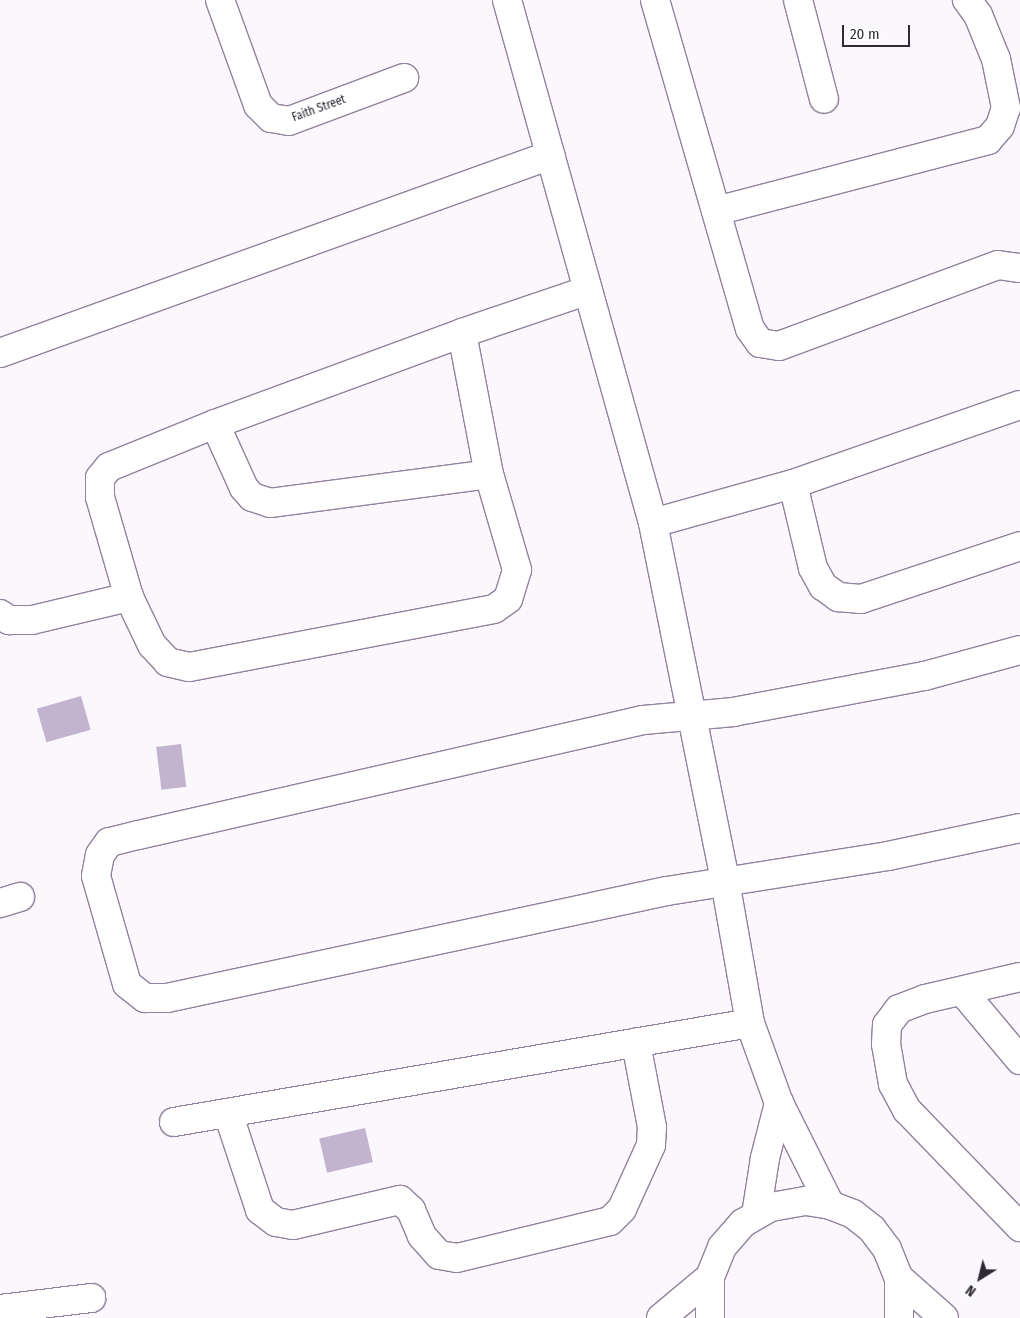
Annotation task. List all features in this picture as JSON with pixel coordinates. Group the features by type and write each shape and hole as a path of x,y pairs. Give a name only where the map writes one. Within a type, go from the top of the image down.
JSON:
{"street":[{"name":"Faith Street","path":"220,0 258,105 271,118 289,120 404,78"},
{"path":"507,0 653,523 725,881 750,1023 779,1104 830,1205"},
{"path":"655,0 750,329 760,343 779,346 998,266 1020,268"},
{"path":"798,0 824,99"},
{"path":"716,211 988,140 1000,126 1006,108 996,59 978,15 967,0"},
{"path":"0,353 551,155"},
{"path":"462,333 489,474 517,570 508,599 494,609 189,667 168,662 152,645 129,597 100,497 100,478 116,464 215,424 462,333 588,290"},
{"path":"653,523 793,484 1020,405"},
{"path":"215,424 244,488 252,497 270,503 489,474"},
{"path":"793,484 813,568 822,586 838,597 861,599 1020,546"},
{"path":"0,614 9,620 32,620 129,597"},
{"path":"1020,650 924,676 734,712 643,720 109,842 100,855 96,876 127,984 146,998 167,998 725,881 888,856 1020,828"},
{"path":"1020,977 963,992 925,999 899,1009 887,1025 886,1044 893,1084 908,1110 1020,1227"},
{"path":"963,992 1020,1060"},
{"path":"174,1122 750,1023"},
{"path":"228,1113 260,1210 276,1222 292,1225 400,1200 411,1210 422,1236 439,1254 457,1258 610,1221 622,1209 651,1145 652,1127 636,1043"},
{"path":"756,1215 765,1158 779,1104"},
{"path":"710,1318 710,1276 722,1247 743,1223 756,1215 788,1203 830,1205 852,1214 872,1229 887,1248 899,1278 898,1318"},
{"path":"661,1318 710,1276"},
{"path":"899,1278 944,1318"},
{"path":"0,1309 92,1298"}],"building":[{"path":"81,696 91,730 46,742 37,709"},
{"path":"181,744 186,787 161,790 156,747"},
{"path":"365,1128 373,1162 327,1173 319,1139"}]}
